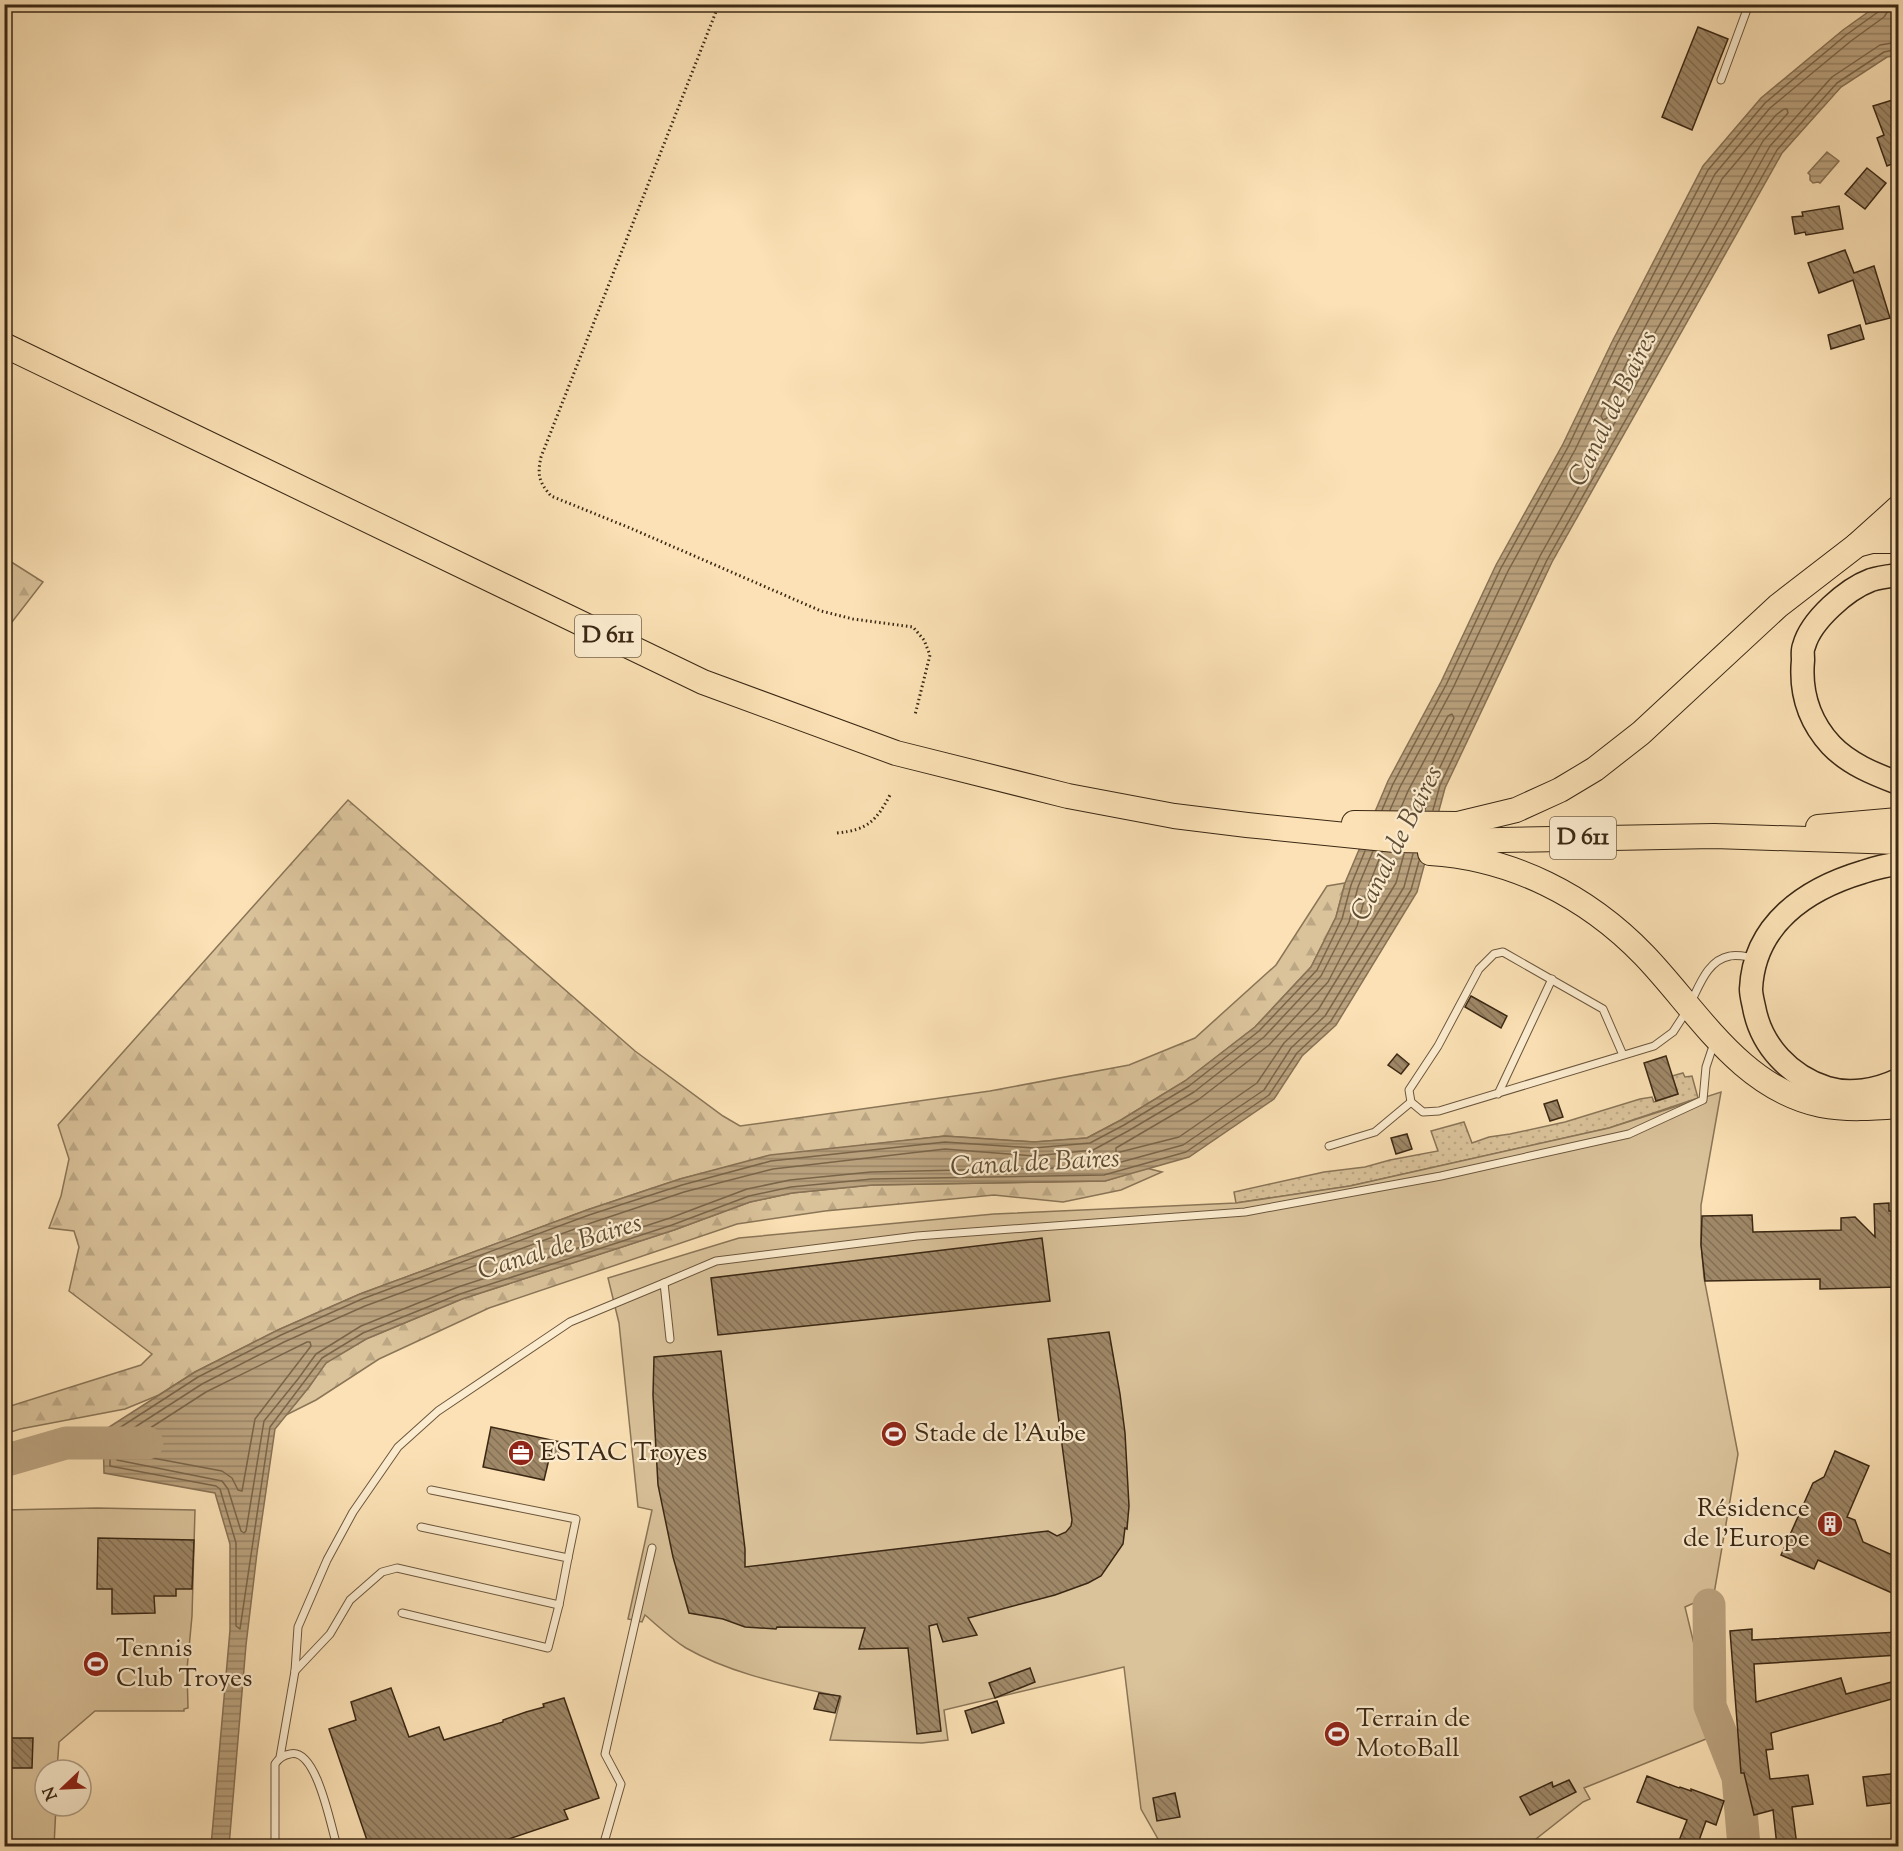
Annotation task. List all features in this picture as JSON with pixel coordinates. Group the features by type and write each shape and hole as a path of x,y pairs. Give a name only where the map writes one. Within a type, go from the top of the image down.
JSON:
{"highway":[{"name":"D 611","path":"4,345 704,682 896,753 1068,796 1174,816 1247,825 1343,829"},
{"path":"1343,829 1395,840 1452,840 1560,790 1595,769 1641,733 1778,606 1857,545 1899,508"},
{"path":"1857,545 1899,541"},
{"name":"D 611","path":"1714,836 1899,820"},
{"path":"1343,829 1372,822 1452,840 1499,864 1555,887 1620,932 1645,955 1739,1062 1761,1080 1800,1100 1823,1106 1864,1109 1899,1106"},
{"name":"D 611","path":"1452,840 1714,836 1899,842"}],"main road":[{"path":"1899,575 1873,579 1853,589 1828,609 1804,646 1802,686 1809,710 1818,729 1832,746 1851,762 1875,775 1899,783"},
{"path":"1899,864 1887,865 1824,885 1799,901 1769,932 1758,959 1751,990 1756,1020 1764,1037 1776,1055 1806,1079 1828,1089 1851,1091 1876,1089 1899,1080"}],"lane":[{"path":"1721,80 1749,4"},
{"path":"1623,1055 1604,1009 1503,952 1494,954 1479,969 1438,1046 1409,1090 1411,1102 1423,1112 1439,1111 1654,1046 1673,1032 1714,962 1732,955 1758,959"},
{"path":"1498,1094 1552,979"},
{"path":"274,1846 275,1764 279,1757 295,1671 298,1627 327,1560 353,1512 398,1447 438,1411 570,1322 716,1261 917,1236 1245,1212 1442,1176 1629,1134 1703,1100 1706,1067 1716,1037"},
{"path":"1329,1146 1374,1132 1411,1102"},
{"path":"664,1283 670,1340"},
{"path":"402,1613 548,1648 559,1605 576,1519 431,1490"},
{"path":"421,1527 568,1558"},
{"path":"603,1846 621,1784 605,1754 652,1548"},
{"path":"295,1671 330,1634 350,1600 382,1572 397,1568 559,1605"},
{"path":"279,1757 293,1753 299,1754 309,1763 317,1777 337,1846"}],"path":[{"path":"719,4 549,435 538,472 543,487 551,496 821,611 854,619 913,627 924,640 930,655 915,716"},
{"path":"837,833 866,827 879,815 890,795"}],"green space":[{"path":"5,558 43,582 5,631"},
{"path":"348,800 635,1051 740,1126 990,1091 1129,1065 1195,1038 1276,965 1327,886 1345,883 1336,917 1311,967 1255,1027 1185,1081 1087,1138 1034,1142 945,1136 770,1156 680,1179 587,1210 360,1294 278,1330 195,1372 159,1395 125,1409 20,1429 5,1434 4,1408 141,1365 152,1354 69,1291 79,1247 74,1231 49,1228 61,1196 69,1159 58,1125"},
{"path":"1683,1073 1685,1077 1692,1076 1698,1098 1609,1128 1350,1186 1236,1203 1234,1192 1324,1172 1365,1167 1438,1151 1431,1131 1464,1122 1472,1143 1489,1137 1565,1122 1640,1099 1652,1097 1654,1102 1678,1094 1672,1076"},
{"path":"1721,1092 1701,1205 1701,1242 1704,1278 1738,1454 1714,1594 1685,1607 1716,1735 1584,1788 1590,1799 1527,1846 1162,1846 1141,1809 1124,1667 944,1710 948,1740 922,1743 830,1740 841,1697 742,1672 686,1648 645,1615 642,1622 628,1619 652,1510 638,1507 619,1323 608,1278 739,1238 994,1214 1236,1203 1350,1186 1609,1128"},
{"path":"1146,1168 1162,1172 1121,1190 1063,1202 994,1195 825,1211 737,1224 489,1308 379,1359 316,1400 286,1415 325,1363 366,1339 462,1299 674,1230 750,1202 792,1193 872,1185 1105,1181"},
{"name":"Tennis Club Troyes","path":"97,1508 195,1510 192,1616 187,1669 188,1708 184,1711 95,1711 59,1742 58,1758 33,1758 33,1818 55,1818 54,1846 5,1846 5,1510"}],"water":[{"path":"1878,5 1898,5 1898,55 1887,57 1841,87 1782,153 1552,562 1445,788 1417,892 1336,1025 1302,1056 1274,1099 1189,1157 1105,1181 872,1185 792,1193 750,1202 674,1230 462,1299 366,1339 326,1363 275,1429 246,1645 229,1846 211,1846 230,1630 230,1544 215,1493 104,1473 103,1431 195,1372 278,1330 360,1294 587,1210 680,1179 770,1155 945,1136 1034,1142 1087,1138 1185,1081 1255,1027 1311,967 1336,917 1345,883 1388,781 1441,682 1496,565 1563,444 1612,342 1703,166 1761,98 1843,30"},
{"path":"1827,152 1839,161 1820,183 1813,183 1808,173"}],"building":[{"path":"1698,27 1728,39 1692,130 1662,117"},
{"path":"1899,98 1899,171 1897,171 1894,163 1887,166 1877,138 1884,135 1873,106"},
{"path":"1867,168 1886,183 1865,209 1845,194"},
{"path":"1839,206 1843,229 1806,235 1805,232 1795,234 1792,217 1803,216 1802,212"},
{"path":"1845,250 1854,273 1874,266 1890,318 1866,324 1853,280 1819,293 1808,263"},
{"path":"1860,325 1864,339 1831,349 1828,335"},
{"path":"1471,996 1507,1016 1501,1028 1465,1007"},
{"path":"1397,1054 1409,1064 1401,1074 1388,1065"},
{"path":"1666,1056 1678,1094 1656,1101 1644,1063"},
{"path":"1557,1100 1563,1117 1550,1121 1544,1104"},
{"path":"1407,1134 1412,1149 1396,1154 1391,1138"},
{"path":"1889,1203 1889,1211 1899,1211 1899,1287 1820,1289 1820,1279 1705,1281 1701,1245 1702,1216 1752,1215 1753,1232 1841,1230 1841,1218 1855,1217 1875,1237 1874,1204"},
{"path":"1042,1238 1050,1301 718,1335 711,1278"},
{"path":"1109,1332 1125,1433 1129,1506 1123,1544 1101,1576 1088,1583 1055,1595 968,1618 977,1635 943,1642 937,1624 929,1626 941,1731 917,1734 908,1648 859,1649 865,1628 745,1627 723,1619 689,1613 673,1557 658,1485 653,1395 654,1357 721,1351 745,1549 745,1567 1048,1531 1057,1536 1066,1532 1072,1520 1048,1339"},
{"path":"491,1427 561,1442 558,1457 550,1455 544,1480 483,1467"},
{"name":"Résidence de l'Europe","path":"1835,1451 1869,1466 1847,1517 1855,1520 1863,1542 1899,1558 1899,1578 1892,1593 1818,1560 1814,1569 1781,1555 1813,1483 1824,1477"},
{"path":"98,1538 194,1540 192,1589 176,1589 176,1596 154,1596 155,1613 112,1614 112,1589 97,1589"},
{"path":"1752,1629 1752,1640 1899,1632 1899,1655 1754,1664 1756,1702 1841,1678 1846,1694 1899,1680 1899,1697 1771,1733 1773,1749 1766,1750 1770,1779 1808,1775 1813,1804 1792,1807 1797,1846 1777,1846 1773,1810 1754,1815 1744,1773 1741,1773 1730,1631"},
{"path":"1030,1668 1035,1682 995,1698 989,1683"},
{"path":"391,1688 409,1737 439,1727 444,1740 503,1722 503,1720 544,1707 543,1704 564,1698 599,1798 564,1810 568,1819 488,1846 369,1846 329,1729 356,1720 351,1702"},
{"path":"819,1693 840,1696 835,1713 814,1709"},
{"path":"997,1701 1004,1723 972,1733 965,1711"},
{"path":"8,1738 33,1738 32,1768 4,1768 4,1742 8,1742"},
{"path":"1899,1773 1899,1802 1867,1806 1863,1777"},
{"path":"1647,1776 1724,1801 1716,1825 1706,1821 1697,1846 1677,1846 1687,1820 1637,1802"},
{"path":"1569,1780 1576,1792 1530,1815 1520,1797 1552,1782 1553,1787"},
{"path":"1175,1793 1180,1817 1157,1821 1153,1798"}],"waterway":[{"name":"Canal de Baires","path":"4,1461 66,1443 147,1443"},
{"path":"1709,1605 1710,1706 1738,1777 1744,1846"}],"place":[{"name":"Stade de l’Aube","path":"894,1434"},
{"name":"ESTAC Troyes","path":"521,1453"},
{"name":"Résidence de l'Europe","path":"1830,1524"},
{"name":"Tennis Club Troyes","path":"96,1664"},
{"name":"Terrain de MotoBall","path":"1337,1734"}]}
